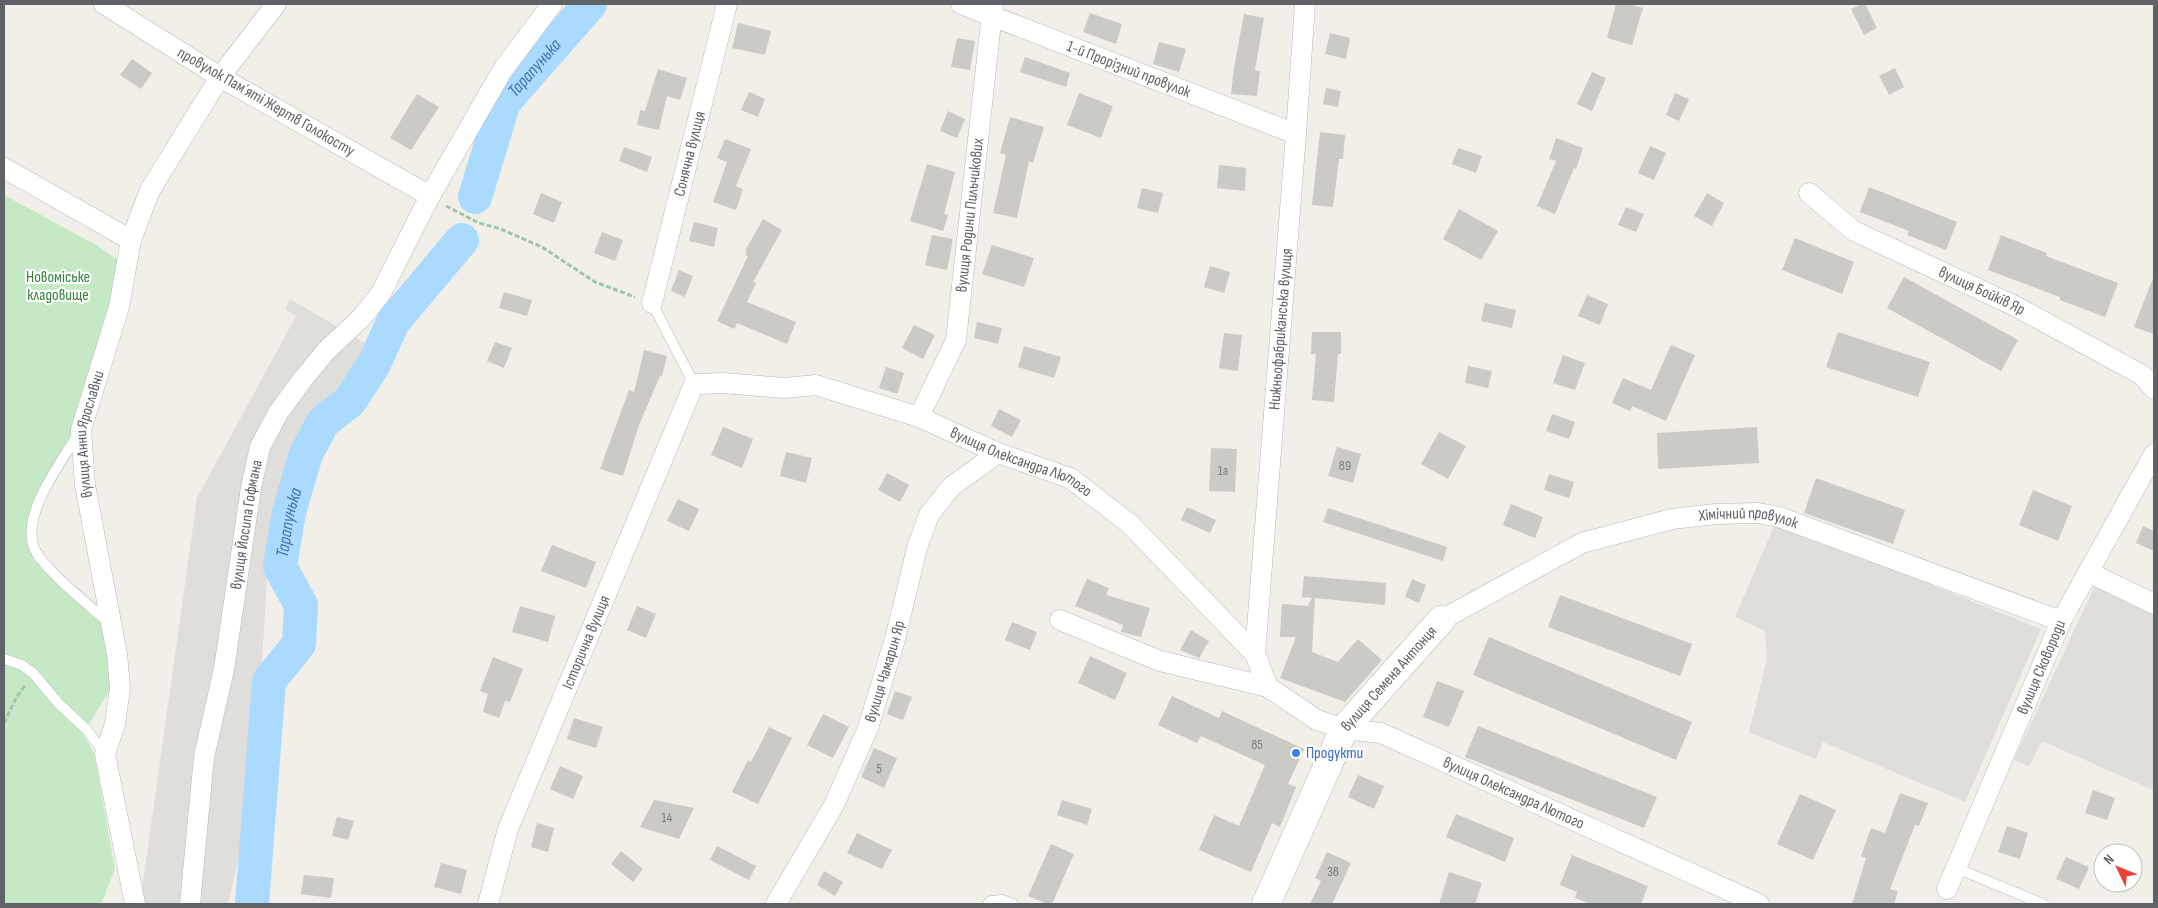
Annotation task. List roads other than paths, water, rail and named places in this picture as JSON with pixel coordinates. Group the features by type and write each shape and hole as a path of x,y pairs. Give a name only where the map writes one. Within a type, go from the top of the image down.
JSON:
{"street":[{"name":"провулок Памʼяті Жертв Голокосту","path":"104,4 220,77 430,196"},
{"name":"вулиця Анни Ярославни","path":"135,904 105,754 115,724 120,688 117,654 85,485 81,430 119,307 131,240 150,190 220,77 276,4"},
{"path":"430,196 502,71 552,4"},
{"name":"Сонячна вулиця","path":"652,303 727,4"},
{"name":"1-й Прорізний провулок","path":"961,4 993,10 1296,134"},
{"name":"Нижньофабриканська вулиця","path":"1255,654 1305,4"},
{"name":"вулиця Родини Пильчикових","path":"919,417 956,340 993,10"},
{"path":"4,168 131,240"},
{"name":"вулиця Бойків Яр","path":"1809,193 1854,231 2015,306 2142,375 2154,389"},
{"name":"вулиця Йосипа Гофмана","path":"190,904 204,756 224,669 251,488 260,448 278,413 303,379 326,352 363,316 381,293 430,196"},
{"name":"вулиця Олександра Лютого","path":"694,384 723,383 784,388 816,385 919,417 998,453 1070,478 1130,524 1255,654 1268,687"},
{"name":"Історична вулиця","path":"488,904 508,828 694,384"},
{"name":"вулиця Чамарин Яр","path":"776,904 835,803 868,728 895,639 916,548 929,515 951,488 998,453"},
{"name":"вулиця Сковороди","path":"1947,888 2061,621 2154,454"},
{"name":"Хімічний провулок","path":"1441,620 1582,543 1672,519 1716,514 1758,514 1779,517 2061,621"},
{"path":"2088,572 2154,604"},
{"name":"вулиця Олександра Лютого","path":"1060,620 1160,661 1268,687 1317,720 1344,729 1380,732 1759,904"},
{"name":"вулиця Семена Антонця","path":"1266,904 1344,729 1441,620"}],"lane":[{"path":"652,303 694,384"},
{"path":"81,430 41,498 33,521 32,540 38,554 50,569 110,624"},
{"path":"4,659 22,665 34,674 58,703 87,730 105,754"},
{"path":"1956,868 2043,904"},
{"path":"125,904 128,875"},
{"path":"988,904 991,900 1002,900 1013,904"}],"waterway":[{"name":"Тарапунька","path":"475,197 504,102 590,4"},
{"name":"Тарапунька","path":"252,904 269,681 299,644 301,605 280,567 289,512 306,454 323,422 350,401 374,364 393,322 462,240"}],"place":[{"name":"Продукти","path":"1296,753"}],"park label":[{"name":"Новоміське кладовище","path":"58,286"}]}
